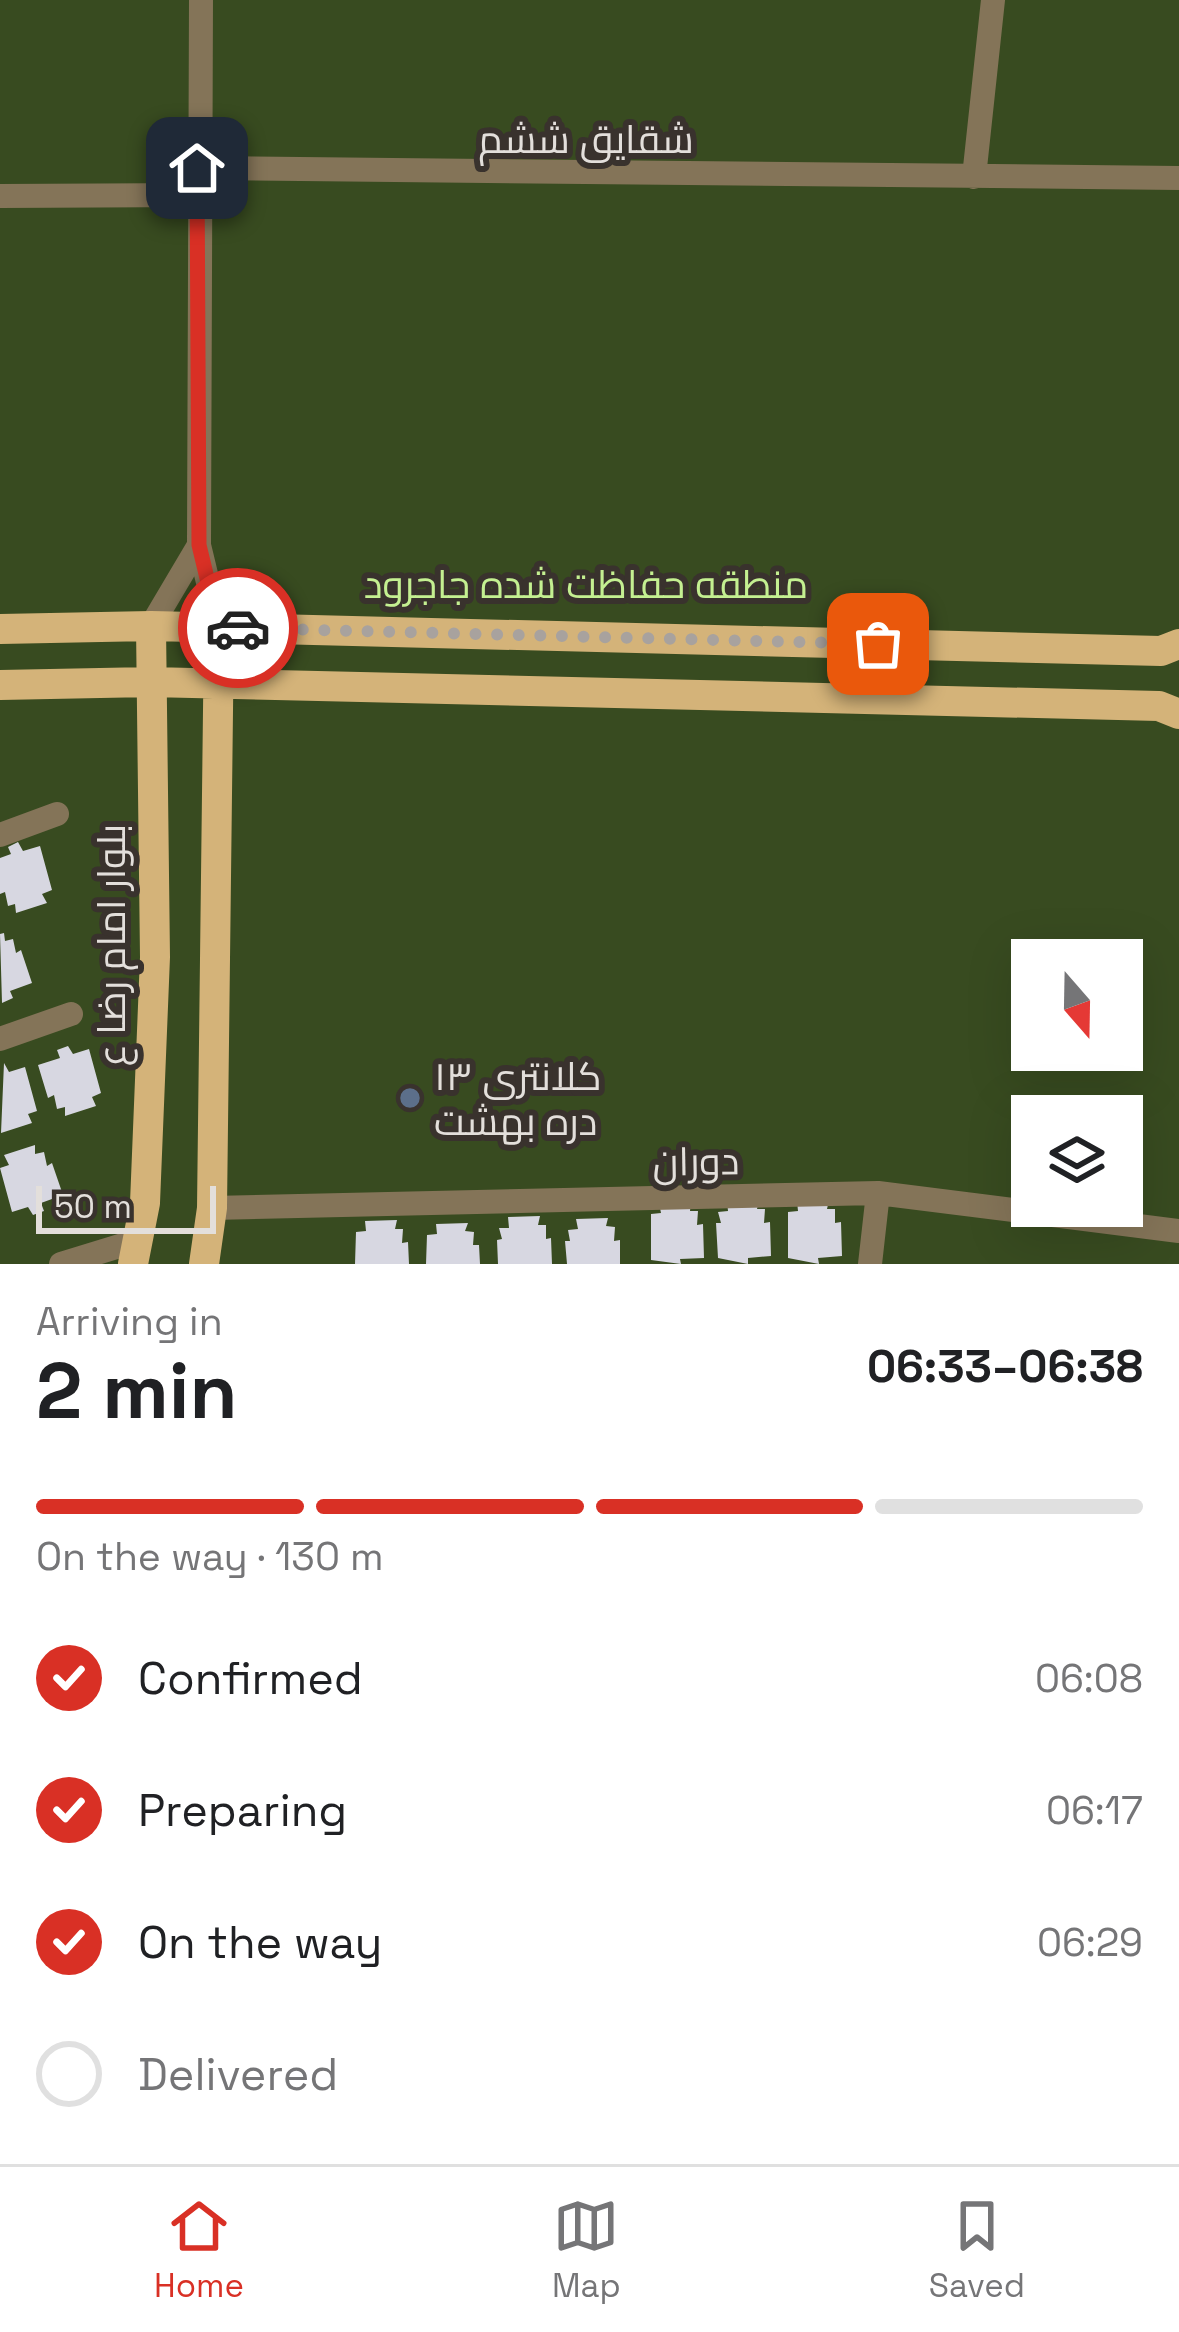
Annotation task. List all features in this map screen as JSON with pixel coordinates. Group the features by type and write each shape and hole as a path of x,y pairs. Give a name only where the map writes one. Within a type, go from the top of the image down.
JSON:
{"main road":[{"path":"0,629 151,626 1161,651 1179,644"},
{"name":"بلوار امام رضا ع","path":"134,1252 145,1202 155,957 151,626"},
{"path":"204,1264 212,1208 219,628"},
{"path":"0,685 218,683 1159,706 1179,714"}],"street":[{"path":"201,0 196,195 199,545 219,628"},
{"path":"974,177 993,0"},
{"name":"شقایق ششم","path":"197,168 1179,178"},
{"path":"0,196 196,195"},
{"path":"151,626 199,545"},
{"path":"0,835 57,814"},
{"path":"0,1040 71,1014"},
{"path":"870,1264 878,1192"},
{"name":"دوران","path":"212,1208 878,1192 1179,1231"},
{"path":"61,1264 134,1252"}],"green space":[{"name":"منطقه حفاظت شده جاجرود","path":"0,0 1179,0 1179,1264 0,1264"}],"building":[{"path":"18,842 23,851 40,846 52,890 42,894 47,903 16,913 15,904 8,906 5,892 0,894 0,858 11,854 8,847"},
{"path":"4,933 5,941 13,939 16,953 21,950 32,983 10,991 13,998 2,1003 0,934"},
{"path":"68,1046 73,1054 89,1049 101,1093 92,1097 96,1106 65,1116 65,1107 57,1109 54,1095 48,1098 38,1065 60,1058 57,1050"},
{"path":"4,1063 9,1072 25,1067 37,1111 28,1114 32,1123 1,1133"},
{"path":"35,1145 35,1154 44,1152 47,1166 52,1163 63,1195 41,1203 44,1211 33,1215 28,1207 12,1212 0,1168 9,1165 4,1155"},
{"path":"829,1200 827,1209 835,1209 835,1223 841,1222 842,1256 818,1258 819,1264 788,1258 788,1212 798,1211 797,1201"},
{"path":"727,1201 759,1201 757,1209 765,1209 764,1223 770,1222 771,1256 748,1258 748,1264 718,1258 716,1223 721,1223 718,1212 728,1211"},
{"path":"691,1202 690,1211 698,1211 697,1225 703,1224 704,1258 680,1259 681,1264 651,1260 651,1214 661,1213 659,1203"},
{"path":"540,1216 538,1225 546,1225 546,1239 551,1238 552,1264 498,1264 499,1228 509,1228 508,1217"},
{"path":"608,1218 606,1226 615,1227 614,1241 620,1240 620,1264 567,1264 565,1241 570,1241 568,1230 578,1229 576,1219"},
{"path":"397,1220 395,1229 403,1229 402,1243 408,1242 409,1264 355,1264 356,1232 366,1231 365,1221"},
{"path":"468,1223 465,1231 474,1232 480,1264 426,1264 427,1235 437,1234 436,1224"}],"way so far":[{"path":"238,628 878,644"}],"place":[{"name":"کلانتری ۱۳ دره بهشت","path":"410,1098"}],"route":[{"path":"197,168 199,545 219,628 238,628"}]}
